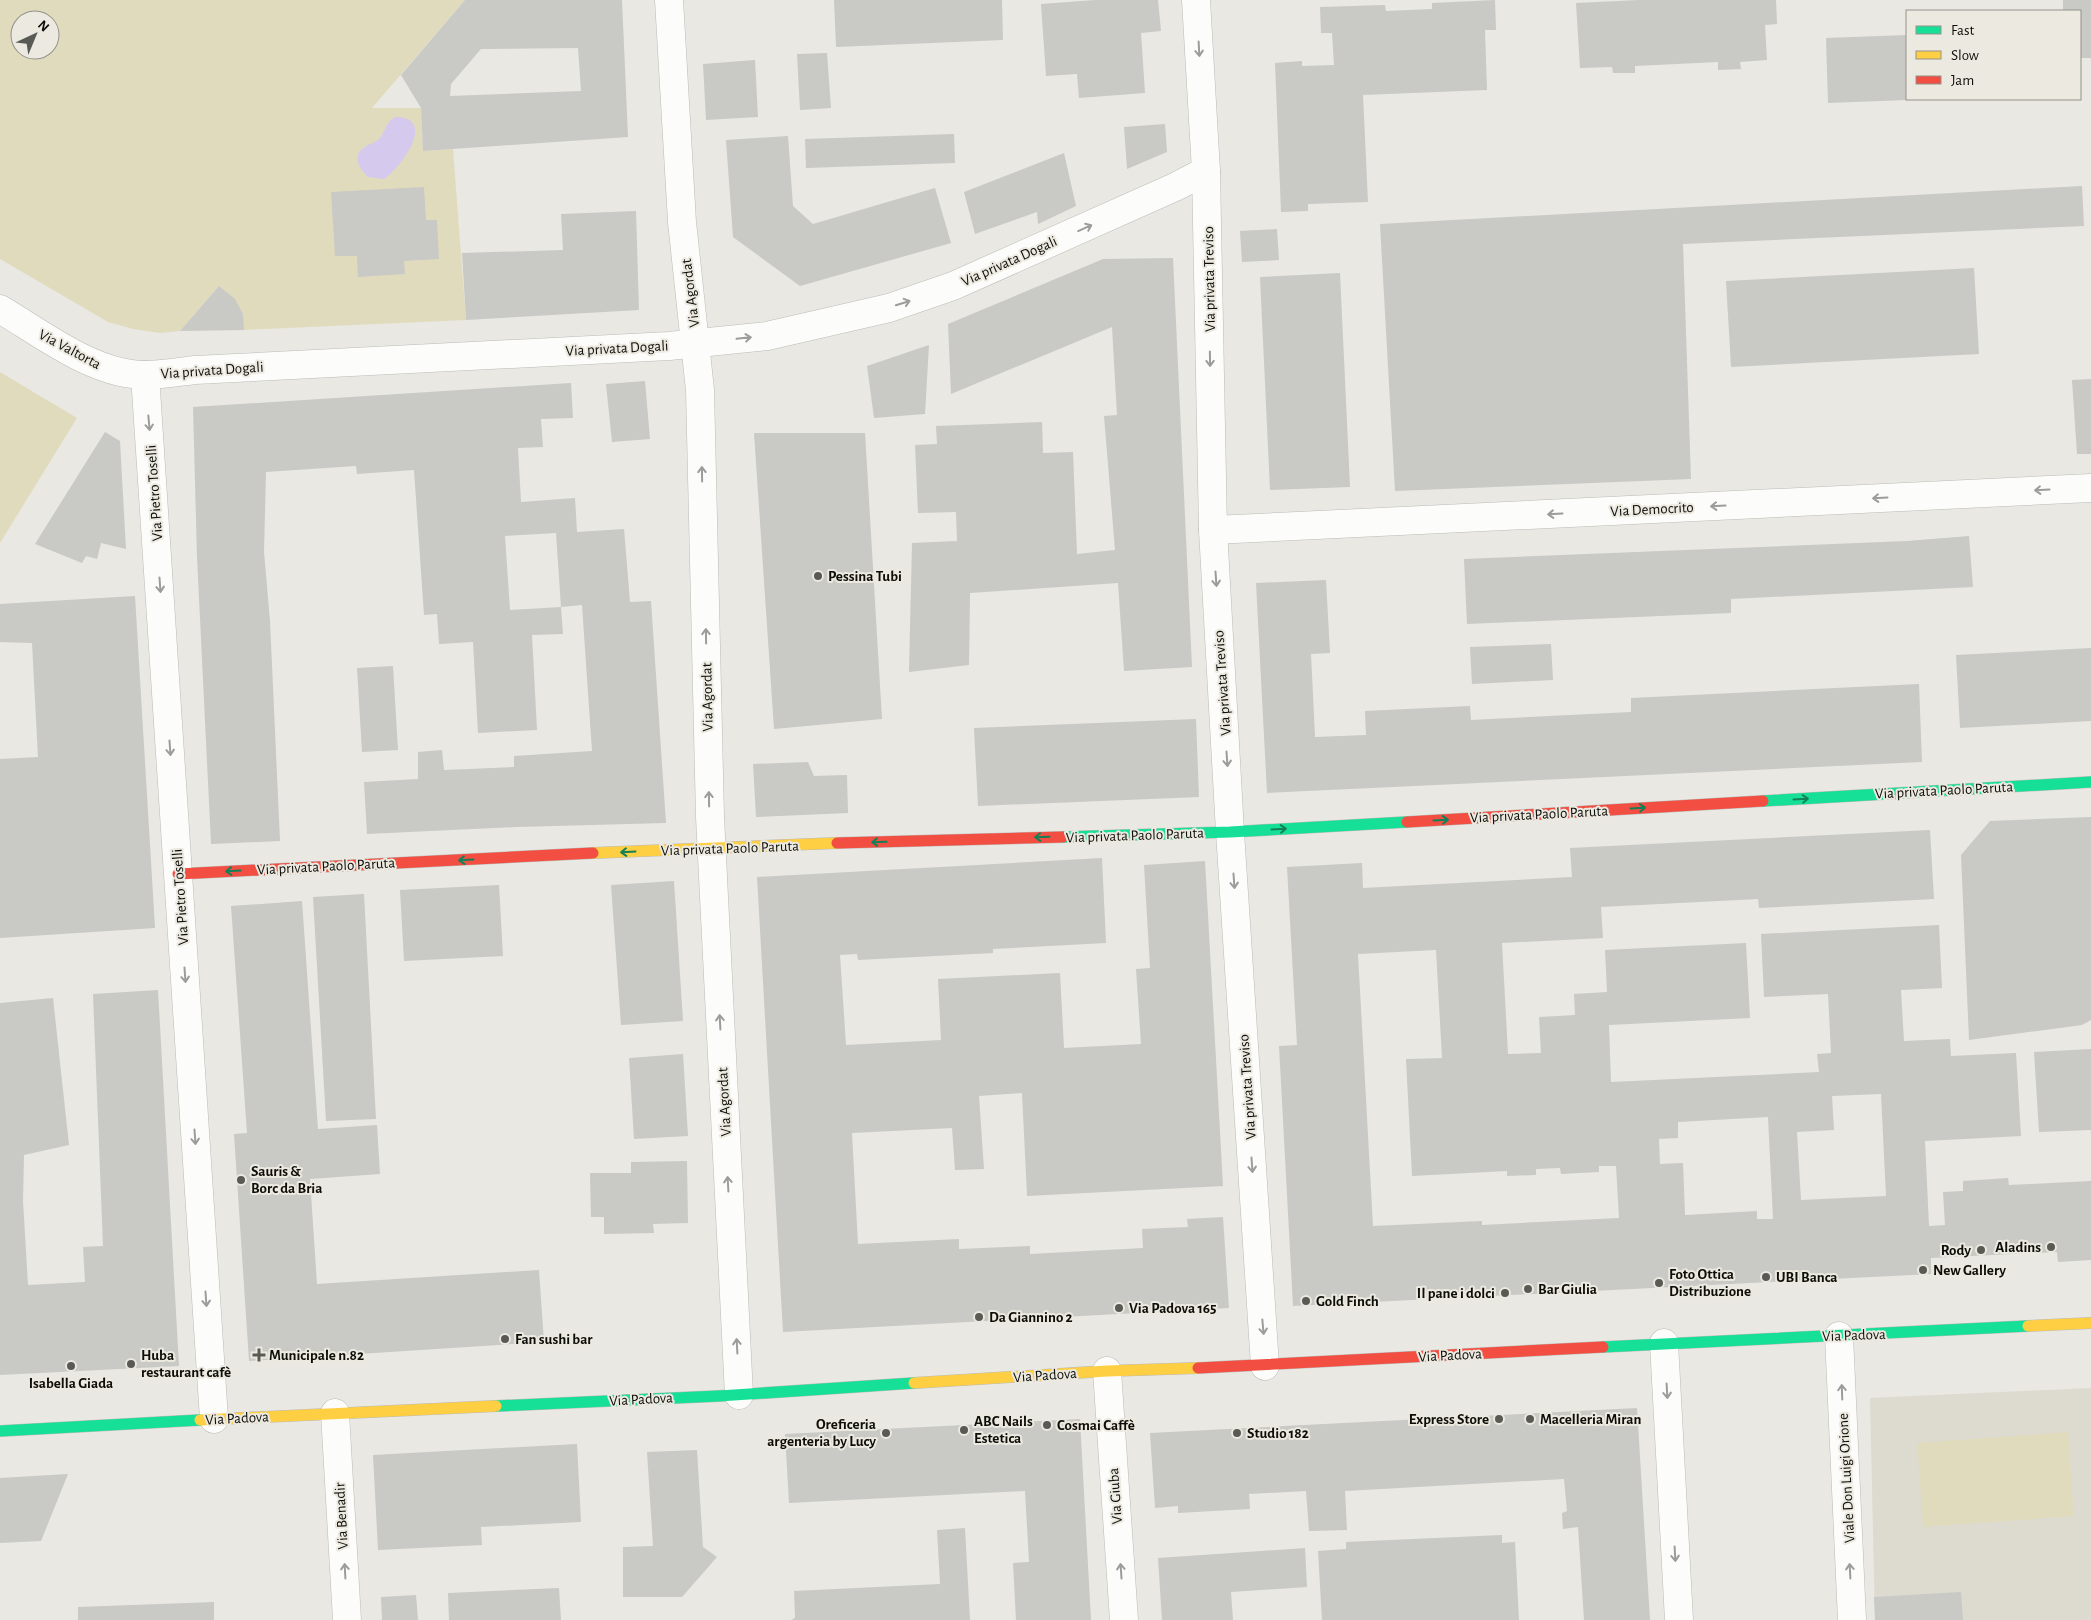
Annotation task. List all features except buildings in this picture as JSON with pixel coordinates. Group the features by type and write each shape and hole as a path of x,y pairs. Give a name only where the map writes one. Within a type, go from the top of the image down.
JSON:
{"street":[{"name":"Via Agordat","path":"670,0 682,222 700,390 712,847 739,1395"},
{"name":"Via privata Treviso","path":"1196,0 1206,171 1213,530 1230,832 1265,1366"},
{"name":"Via privata Dogali","path":"145,375 195,370 696,343 767,336 909,302 972,279 1175,187 1206,171"},
{"name":"Via Valtorta","path":"0,309 88,360 111,369 145,375"},
{"name":"Via Pietro Toselli","path":"145,375 214,1419"},
{"name":"Via Democrito","path":"1213,530 2091,488"},
{"name":"Via privata Paolo Paruta","path":"178,874 712,847 1230,832 2091,782"},
{"name":"Via Padova","path":"0,1431 335,1413 739,1395 1107,1371 1265,1366 1664,1343 2091,1324"},
{"name":"Viale Don Luigi Orione","path":"1839,1336 1852,1620"},
{"path":"1664,1343 1678,1620"},
{"name":"Via Giuba","path":"1107,1371 1124,1620"},
{"name":"Via Benadir","path":"335,1413 348,1620"}],"shaded area":[{"path":"0,0 465,0 372,108 421,108 423,151 453,149 466,320 244,330 238,305 219,286 180,331 160,333 133,329 108,322 0,259"},
{"path":"395,117 408,119 414,125 415,134 412,144 399,165 384,179 368,177 359,164 359,152 379,139 389,122"},
{"path":"0,372 77,418 0,543"},
{"path":"2091,1388 2091,1620 1875,1620 1870,1398"},
{"path":"2068,1432 2074,1516 1923,1527 1917,1443"}],"traffic: fast":[{"path":"1763,801 2091,782"},
{"path":"1063,837 1230,832 1407,822"},
{"path":"1603,1347 2028,1326"},
{"path":"496,1406 719,1396 914,1383"},
{"path":"0,1431 200,1420"}],"traffic: slow":[{"path":"593,853 837,843"},
{"path":"2028,1326 2091,1323"},
{"path":"914,1383 1107,1371 1198,1368"},
{"path":"200,1420 496,1406"}],"traffic: jam":[{"path":"1407,822 1763,801"},
{"path":"837,843 1063,837"},
{"path":"178,874 593,853"},
{"path":"1198,1368 1603,1347"}],"place":[{"name":"Pessina Tubi","path":"818,576"},
{"name":"Sauris & Borc da Bria","path":"241,1180"},
{"name":"Aladins","path":"2051,1247"},
{"name":"Rody","path":"1981,1250"},
{"name":"New Gallery","path":"1923,1270"},
{"name":"UBI Banca","path":"1766,1277"},
{"name":"Foto Ottica Distribuzione","path":"1659,1283"},
{"name":"Bar Giulia","path":"1528,1289"},
{"name":"Il pane i dolci","path":"1505,1293"},
{"name":"Gold Finch","path":"1306,1301"},
{"name":"Via Padova 165","path":"1119,1308"},
{"name":"Da Giannino 2","path":"979,1317"},
{"name":"Fan sushi bar","path":"505,1339"},
{"name":"Municipale n.82","path":"259,1355"},
{"name":"Huba restaurant cafè","path":"131,1364"},
{"name":"Isabella Giada","path":"71,1366"},
{"name":"Express Store","path":"1499,1419"},
{"name":"Macelleria Miran","path":"1530,1419"},
{"name":"Cosmai Caffè","path":"1047,1425"},
{"name":"ABC Nails Estetica","path":"964,1430"},
{"name":"Oreficeria argenteria by Lucy","path":"886,1433"},
{"name":"Studio 182","path":"1237,1433"}]}
